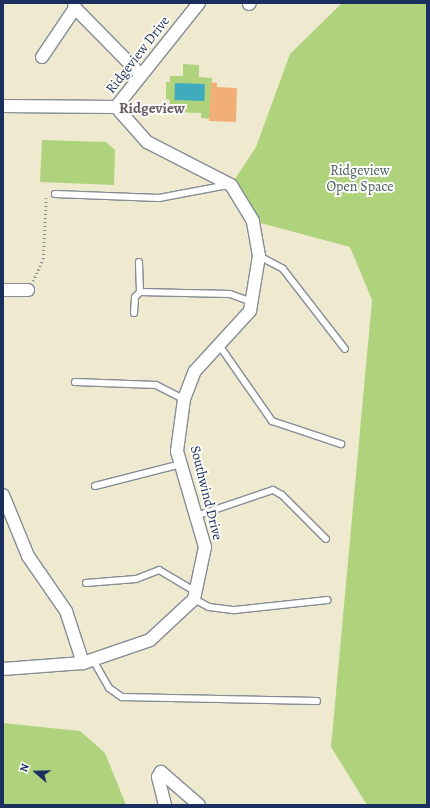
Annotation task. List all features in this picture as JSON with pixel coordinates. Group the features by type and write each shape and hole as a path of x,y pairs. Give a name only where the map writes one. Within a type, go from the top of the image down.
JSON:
{"street":[{"name":"Ridgeview Drive","path":"116,107 199,3"},
{"path":"42,57 75,5 142,76"},
{"path":"3,106 116,107 147,142 231,185"},
{"name":"Southwind Drive","path":"195,595 205,547 177,451 184,399 195,371 250,311 259,256 253,221 231,185"},
{"path":"3,290 28,290"},
{"path":"3,495 28,556 66,611 88,661"},
{"path":"3,669 88,661 150,640 195,595"},
{"path":"165,805 158,777 161,772 199,805"}],"lane":[{"path":"55,194 159,198 231,185"},
{"path":"259,256 283,269 345,349"},
{"path":"139,262 140,292"},
{"path":"134,313 135,297 140,292 230,294 252,302"},
{"path":"219,345 272,421 341,444"},
{"path":"75,382 156,385 184,399"},
{"path":"95,486 181,464"},
{"path":"196,516 273,490 282,495 326,539"},
{"path":"86,583 136,578 159,570 195,595 209,607 235,610 327,600"},
{"path":"88,661 109,688 122,698 317,701"}],"path":[{"path":"28,290 43,259 46,196 55,194"}],"green space":[{"name":"Ridgeview Open Space","path":"342,3 427,3 427,805 367,805 331,747 372,300 350,247 253,221 231,185 256,147 290,54"},
{"path":"183,64 199,65 199,77 212,78 210,119 201,118 201,113 169,112 170,100 166,99 166,82 170,82 170,76 183,76"},
{"path":"42,140 106,142 115,150 114,185 40,182"},
{"path":"3,723 80,731 105,753 126,805 3,805"}],"water":[{"path":"175,83 205,84 204,101 174,100"}],"building":[{"path":"211,82 217,83 217,87 237,88 236,122 209,121"}],"district":[{"name":"Ridgeview","path":"152,109"}]}
